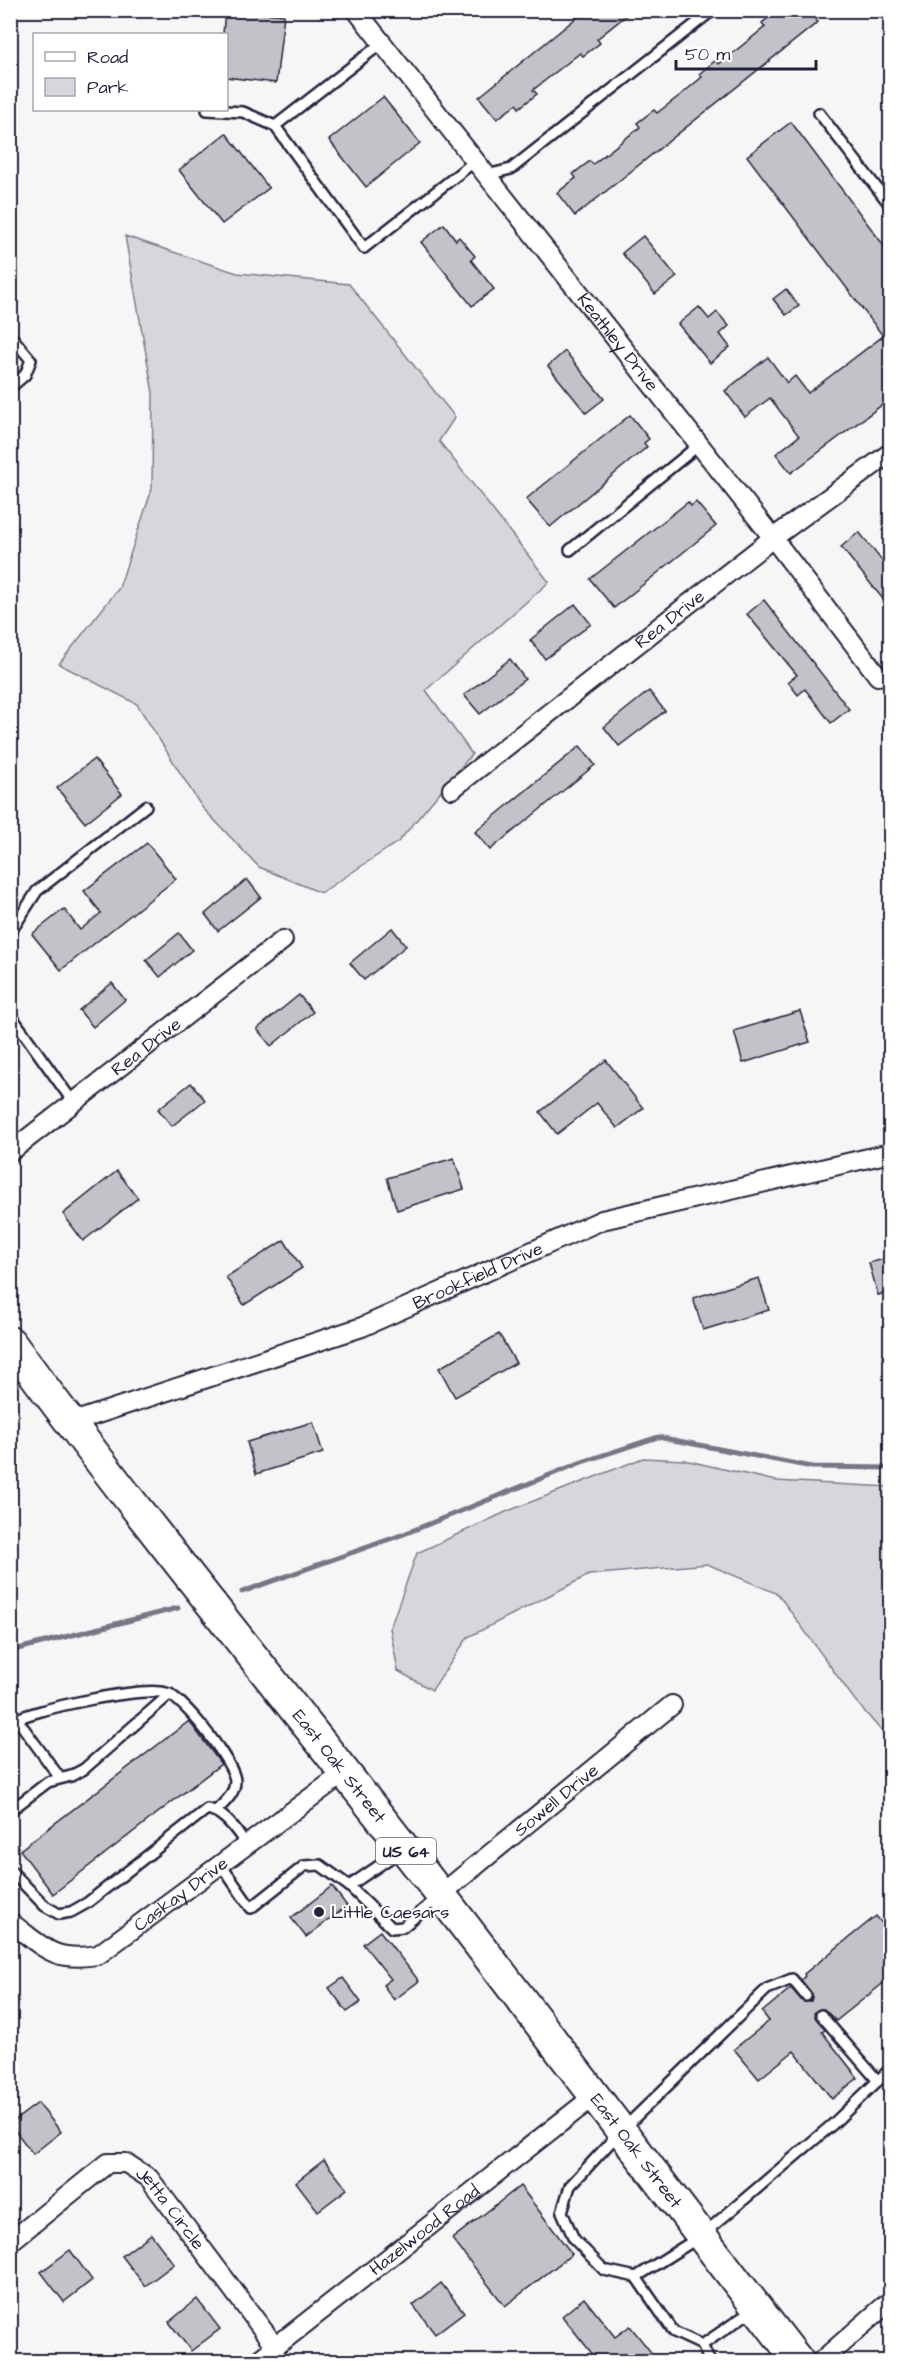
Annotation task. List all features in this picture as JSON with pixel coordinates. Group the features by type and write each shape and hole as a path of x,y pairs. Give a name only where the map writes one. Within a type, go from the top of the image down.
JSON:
{"highway":[{"name":"East Oak Street","path":"10,1342 70,1423 440,1895 593,2097 799,2361"}],"street":[{"name":"Keathley Drive","path":"359,12 700,444 878,676"},
{"name":"Rea Drive","path":"452,789 773,538 891,453"},
{"name":"Rea Drive","path":"10,1152 283,940"},
{"name":"Brookfield Drive","path":"70,1423 362,1327 602,1220 891,1153"},
{"name":"Sowell Drive","path":"440,1895 672,1705"},
{"name":"Caskay Drive","path":"10,1922 56,1956 75,1958 98,1955 344,1773"},
{"name":"Hazelwood Road","path":"256,2361 593,2097"},
{"name":"Jetta Circle","path":"10,2242 108,2163 126,2163 149,2178 275,2346"},
{"path":"820,2361 891,2301"}],"lane":[{"path":"225,111 243,112 275,126 364,248 481,168 511,169 713,10"},
{"path":"275,126 382,43"},
{"path":"819,113 891,205"},
{"path":"10,335 31,360 25,375 10,388"},
{"path":"570,550 700,444"},
{"path":"10,933 37,891 146,806"},
{"path":"10,1014 73,1101"},
{"path":"60,1778 14,1720 142,1691 170,1694 183,1704 228,1763 235,1778 234,1790 216,1811"},
{"path":"10,1811 48,1782 71,1776 84,1769 170,1694"},
{"path":"10,1870 45,1906 58,1914 71,1912 87,1902 207,1809 216,1811 247,1845"},
{"path":"349,1886 404,1849"},
{"path":"221,1865 251,1908 304,1866 320,1864 349,1886 392,1928 397,1929 403,1927 440,1895"},
{"path":"710,2361 702,2345 674,2332 636,2277 604,2270 574,2239 562,2212 570,2186 620,2132 767,1989 792,1979 806,1996"},
{"path":"821,2015 878,2081"},
{"path":"636,2277 701,2236 833,2124 891,2069"},
{"path":"702,2345 757,2307"}],"green space":[{"path":"125,236 237,273 349,284 455,417 439,441 549,582 426,690 472,754 399,841 321,893 259,867 201,806 137,704 59,664 119,588 152,489 153,393"},
{"path":"643,1458 684,1460 776,1481 890,1487 890,1741 854,1699 778,1594 707,1564 589,1575 468,1637 432,1690 398,1671 390,1628 417,1553 508,1511"}],"building":[{"path":"225,10 284,15 276,83 228,77 228,33 223,33"},
{"path":"586,10 633,10 597,39 600,43 583,56 580,53 533,90 537,94 519,108 517,104 497,119 479,97"},
{"path":"778,10 809,10 818,22 575,216 557,193 576,178 573,174 590,161 593,164 640,127 637,123 654,110 657,113 683,93 702,77 699,74 716,60 719,64 765,27 762,23"},
{"path":"383,97 420,143 366,187 329,140"},
{"path":"791,122 891,255 891,398 791,473 776,454 799,436 770,398 745,417 725,391 768,357 787,383 795,376 808,393 883,336 747,156"},
{"path":"226,133 269,188 222,224 179,170"},
{"path":"444,224 456,240 459,237 475,256 471,260 494,289 472,306 421,242"},
{"path":"643,236 677,277 655,294 622,253"},
{"path":"786,289 799,306 786,315 773,299"},
{"path":"699,307 709,319 717,312 729,326 720,334 730,347 710,363 678,324"},
{"path":"565,351 604,399 586,413 548,366"},
{"path":"630,415 649,439 644,443 647,447 550,527 526,499"},
{"path":"688,502 691,506 696,502 716,526 614,608 590,579"},
{"path":"859,532 891,572 891,609 841,547"},
{"path":"764,600 849,709 831,723 805,689 798,695 788,682 797,675 747,614"},
{"path":"575,604 591,624 545,659 530,640"},
{"path":"510,659 525,679 480,714 464,695"},
{"path":"649,691 665,711 619,746 604,727"},
{"path":"580,746 595,765 490,850 475,832"},
{"path":"94,759 122,794 85,823 57,788"},
{"path":"147,843 176,879 61,970 32,934 64,909 80,930 101,913 84,891"},
{"path":"247,879 261,897 218,931 205,914"},
{"path":"392,928 406,946 364,980 350,963"},
{"path":"179,933 192,950 160,977 146,960"},
{"path":"112,983 125,1000 93,1027 79,1010"},
{"path":"299,995 313,1012 271,1046 257,1029"},
{"path":"800,1011 810,1042 743,1063 734,1031"},
{"path":"606,1060 643,1108 617,1128 597,1103 557,1134 540,1112"},
{"path":"191,1083 205,1100 172,1126 158,1109"},
{"path":"454,1158 464,1189 397,1210 387,1178"},
{"path":"117,1171 138,1198 83,1241 63,1214"},
{"path":"284,1240 302,1268 244,1305 226,1277"},
{"path":"891,1257 891,1292 878,1295 869,1263"},
{"path":"759,1278 769,1310 703,1330 693,1298"},
{"path":"499,1334 516,1363 455,1397 439,1368"},
{"path":"313,1422 323,1453 256,1474 247,1442"},
{"path":"189,1721 221,1764 53,1894 20,1850"},
{"name":"Little Caesars","path":"332,1886 347,1906 306,1937 291,1918"},
{"path":"876,1916 891,1934 891,1977 836,2021 824,2009 814,2013 825,2030 822,2032 858,2078 832,2099 794,2051 759,2079 734,2049 769,2021 762,2012 791,1988 803,2002 811,2001 812,1994 801,1980 804,1974"},
{"path":"380,1931 419,1981 394,2000 383,1985 391,1979 363,1944"},
{"path":"343,1978 361,2002 347,2012 329,1988"},
{"path":"38,2103 61,2132 33,2154 10,2124"},
{"path":"324,2160 347,2189 318,2211 296,2182"},
{"path":"520,2186 572,2254 505,2306 452,2239"},
{"path":"151,2234 174,2264 145,2286 122,2256"},
{"path":"70,2250 92,2280 64,2302 41,2272"},
{"path":"441,2283 464,2312 435,2334 413,2305"},
{"path":"584,2298 615,2337 630,2326 658,2361 598,2361 562,2316"},
{"path":"197,2299 220,2329 191,2351 169,2322"}],"waterway":[{"path":"242,1592 404,1534 582,1462 658,1437 812,1467 890,1468"},
{"path":"10,1651 178,1608"}],"place":[{"name":"Little Caesars","path":"319,1912"}]}
